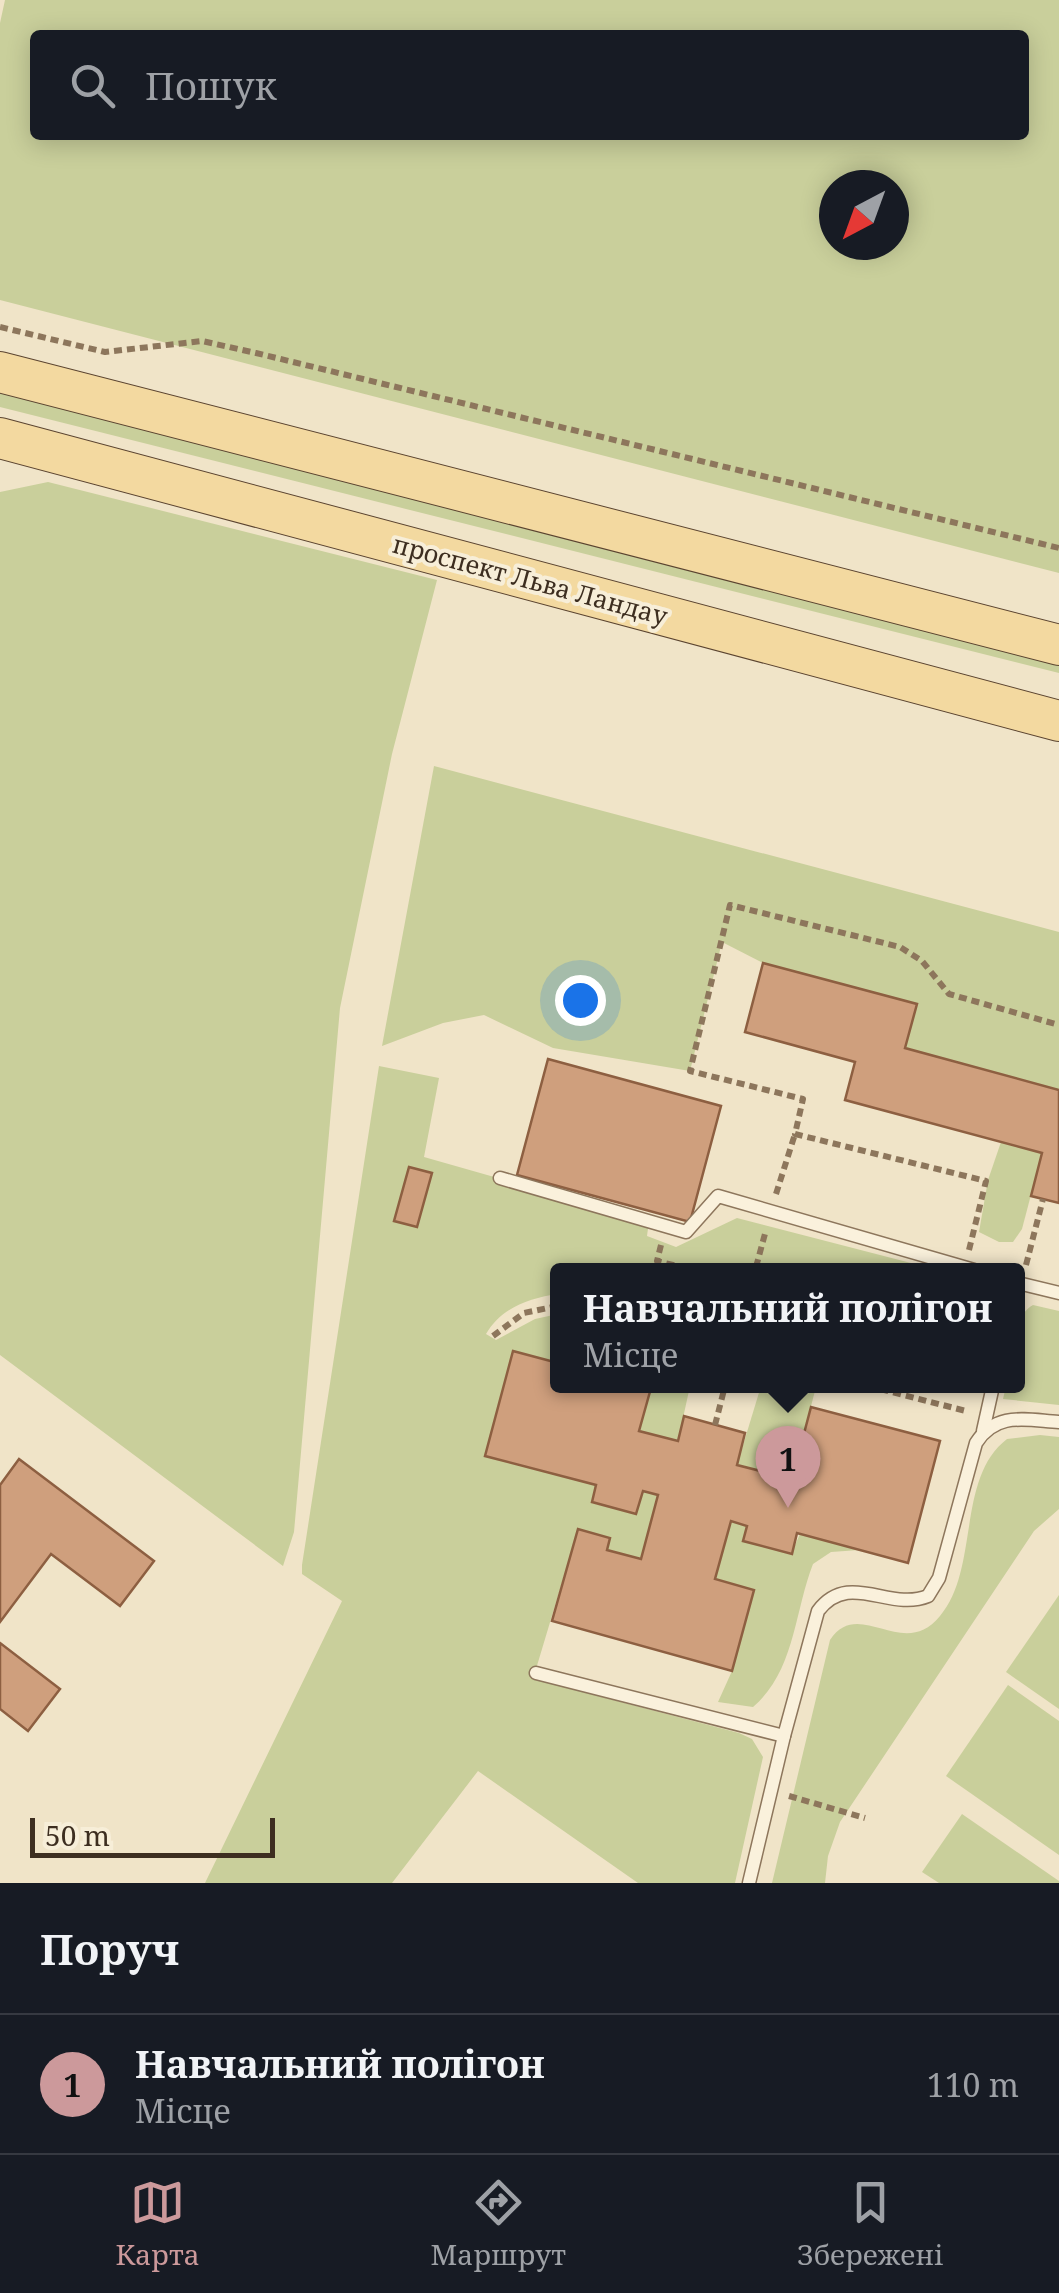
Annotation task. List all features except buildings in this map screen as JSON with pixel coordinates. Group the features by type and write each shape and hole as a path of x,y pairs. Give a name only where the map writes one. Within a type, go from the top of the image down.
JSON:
{"main road":[{"path":"0,372 1059,645"},
{"name":"проспект Льва Ландау","path":"0,438 1059,721"}],"lane":[{"path":"500,1178 686,1232 718,1196 948,1263"},
{"path":"1025,1285 1059,1293"},
{"path":"749,1883 818,1611 839,1593 918,1600 935,1588 992,1393"},
{"path":"983,1431 1009,1418 1059,1422"},
{"path":"536,1673 784,1736"}],"path":[{"path":"0,327 105,352 202,342 256,353 1059,548"},
{"path":"970,1263 986,1181 795,1134 804,1099 690,1071 730,906 900,947 922,961 949,994 1059,1025"},
{"path":"1025,1263 1043,1199"},
{"path":"665,1226 657,1261 665,1263"},
{"path":"493,1336 524,1313 550,1308"},
{"path":"715,1425 723,1393"},
{"path":"896,1393 987,1416"},
{"path":"793,1798 865,1818"}],"green space":[{"path":"5,0 1059,0 1059,573 0,300 0,23"},
{"path":"0,390 1059,657 1059,673 0,407"},
{"path":"48,482 437,580 392,754 340,1008 294,1532 283,1566 0,1355 0,492"},
{"path":"434,766 1059,932 1059,1090 905,1048 916,1004 763,963 722,942 690,1071 553,1048 484,1015 443,1023 382,1046"},
{"path":"379,1066 439,1078 424,1157 649,1221 647,1236 676,1247 737,1218 911,1263 550,1263 550,1296 517,1306 500,1317 486,1334 496,1340 535,1319 550,1316 550,1361 513,1352 485,1456 596,1485 592,1503 635,1514 643,1491 658,1495 641,1559 607,1550 609,1538 578,1529 533,1679 752,1739 763,1757 735,1883 638,1883 478,1771 392,1883 205,1883 342,1601 302,1574"},
{"path":"1001,1142 1042,1153 1022,1229 1013,1242 999,1242 979,1232 988,1180"},
{"path":"1033,1305 1059,1311 1059,1405 1003,1399 1004,1393 1025,1393 1025,1311"},
{"path":"650,1393 688,1393 678,1441 639,1431"},
{"path":"759,1393 814,1393 792,1479 737,1465"},
{"path":"1059,1437 1059,1509 1034,1531 840,1822 828,1856 825,1883 772,1883 830,1640 842,1628 854,1624 911,1633 926,1628 940,1616 960,1574 974,1499 991,1456 1007,1439"},
{"path":"731,1521 747,1526 744,1541 791,1554 800,1534 859,1550 831,1552 813,1564 785,1659 767,1693 753,1707 718,1702 732,1671 715,1579"},
{"path":"1059,1595 1059,1709 1006,1672"},
{"path":"1008,1685 1059,1721 1059,1855 946,1776"},
{"path":"962,1814 1059,1883 939,1883 922,1872"}],"place":[{"name":"Навчальний полігон","path":"788,1508"}]}
